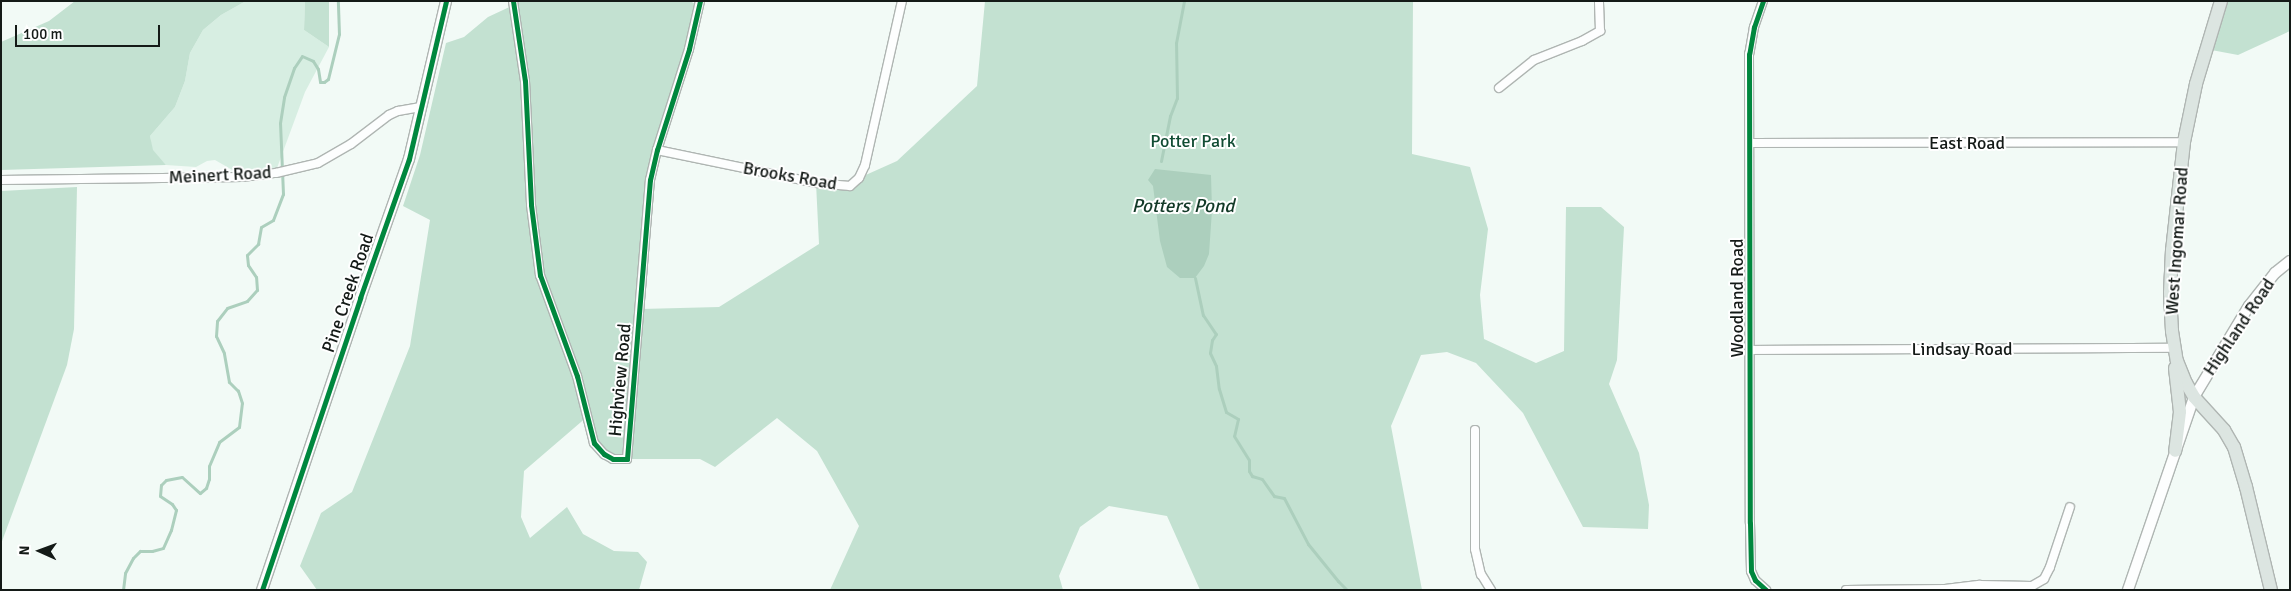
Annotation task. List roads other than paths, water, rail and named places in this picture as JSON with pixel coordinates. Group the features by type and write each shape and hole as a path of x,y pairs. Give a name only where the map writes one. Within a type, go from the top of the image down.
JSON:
{"main road":[{"name":"West Ingomar Road","path":"2221,1 2196,84 2184,142 2171,278 2174,348 2181,373 2194,397 2219,423 2234,447 2271,590"},
{"path":"2174,348 2180,412 2175,451"}],"street":[{"name":"Pine Creek Road","path":"262,590 360,298 409,160 446,1"},
{"name":"Highview Road","path":"513,1 525,82 531,205 540,274 577,376 594,443 604,454 613,459 627,459 644,274 647,207 657,150 689,50 700,1"},
{"name":"Brooks Road","path":"657,150 816,183 850,186 859,178 865,165 902,1"},
{"path":"1499,88 1534,60 1582,41 1600,31 1599,1"},
{"name":"Woodland Road","path":"1761,589 1751,571 1750,553 1749,54 1754,27 1763,1"},
{"name":"Meinert Road","path":"1,180 225,177 276,173 318,163 359,139 389,115 398,111 421,107"},
{"name":"East Road","path":"1750,143 2184,142"},
{"name":"Highland Road","path":"2194,397 2249,306 2275,273 2290,261"},
{"name":"Lindsay Road","path":"1750,350 2174,348"},
{"path":"2128,590 2194,397"},
{"path":"1475,430 1475,548 1481,574 1491,590"},
{"path":"1846,590 1945,590 1980,585 2028,587 2040,582 2050,567 2070,507"}],"water":[{"name":"Potters Pond","path":"1155,169 1211,175 1212,210 1209,254 1204,266 1195,278 1180,278 1167,267 1160,241 1153,186 1148,180"}],"waterway":[{"path":"123,590 125,573 133,558 140,551 152,551 163,548 171,530 176,510 172,504 160,496 161,485 166,480 182,477 200,493 206,488 209,479 209,466 219,442 239,427 242,403 238,391 229,382 224,353 216,336 217,321 227,308 247,301 257,290 256,277 248,265 247,255 258,244 261,227 273,220 283,194 280,123 284,97 294,68 302,56 313,61 318,69 320,82 328,79 339,34 338,1"},
{"path":"1161,161 1170,116 1177,98 1176,43 1184,1"},
{"path":"1195,278 1203,315 1216,334 1212,340 1210,353 1216,366 1219,389 1226,412 1238,419 1234,436 1249,460 1249,471 1252,476 1262,479 1274,496 1284,498 1308,544 1347,590"}],"park label":[{"name":"Potter Park","path":"1193,141"}]}
